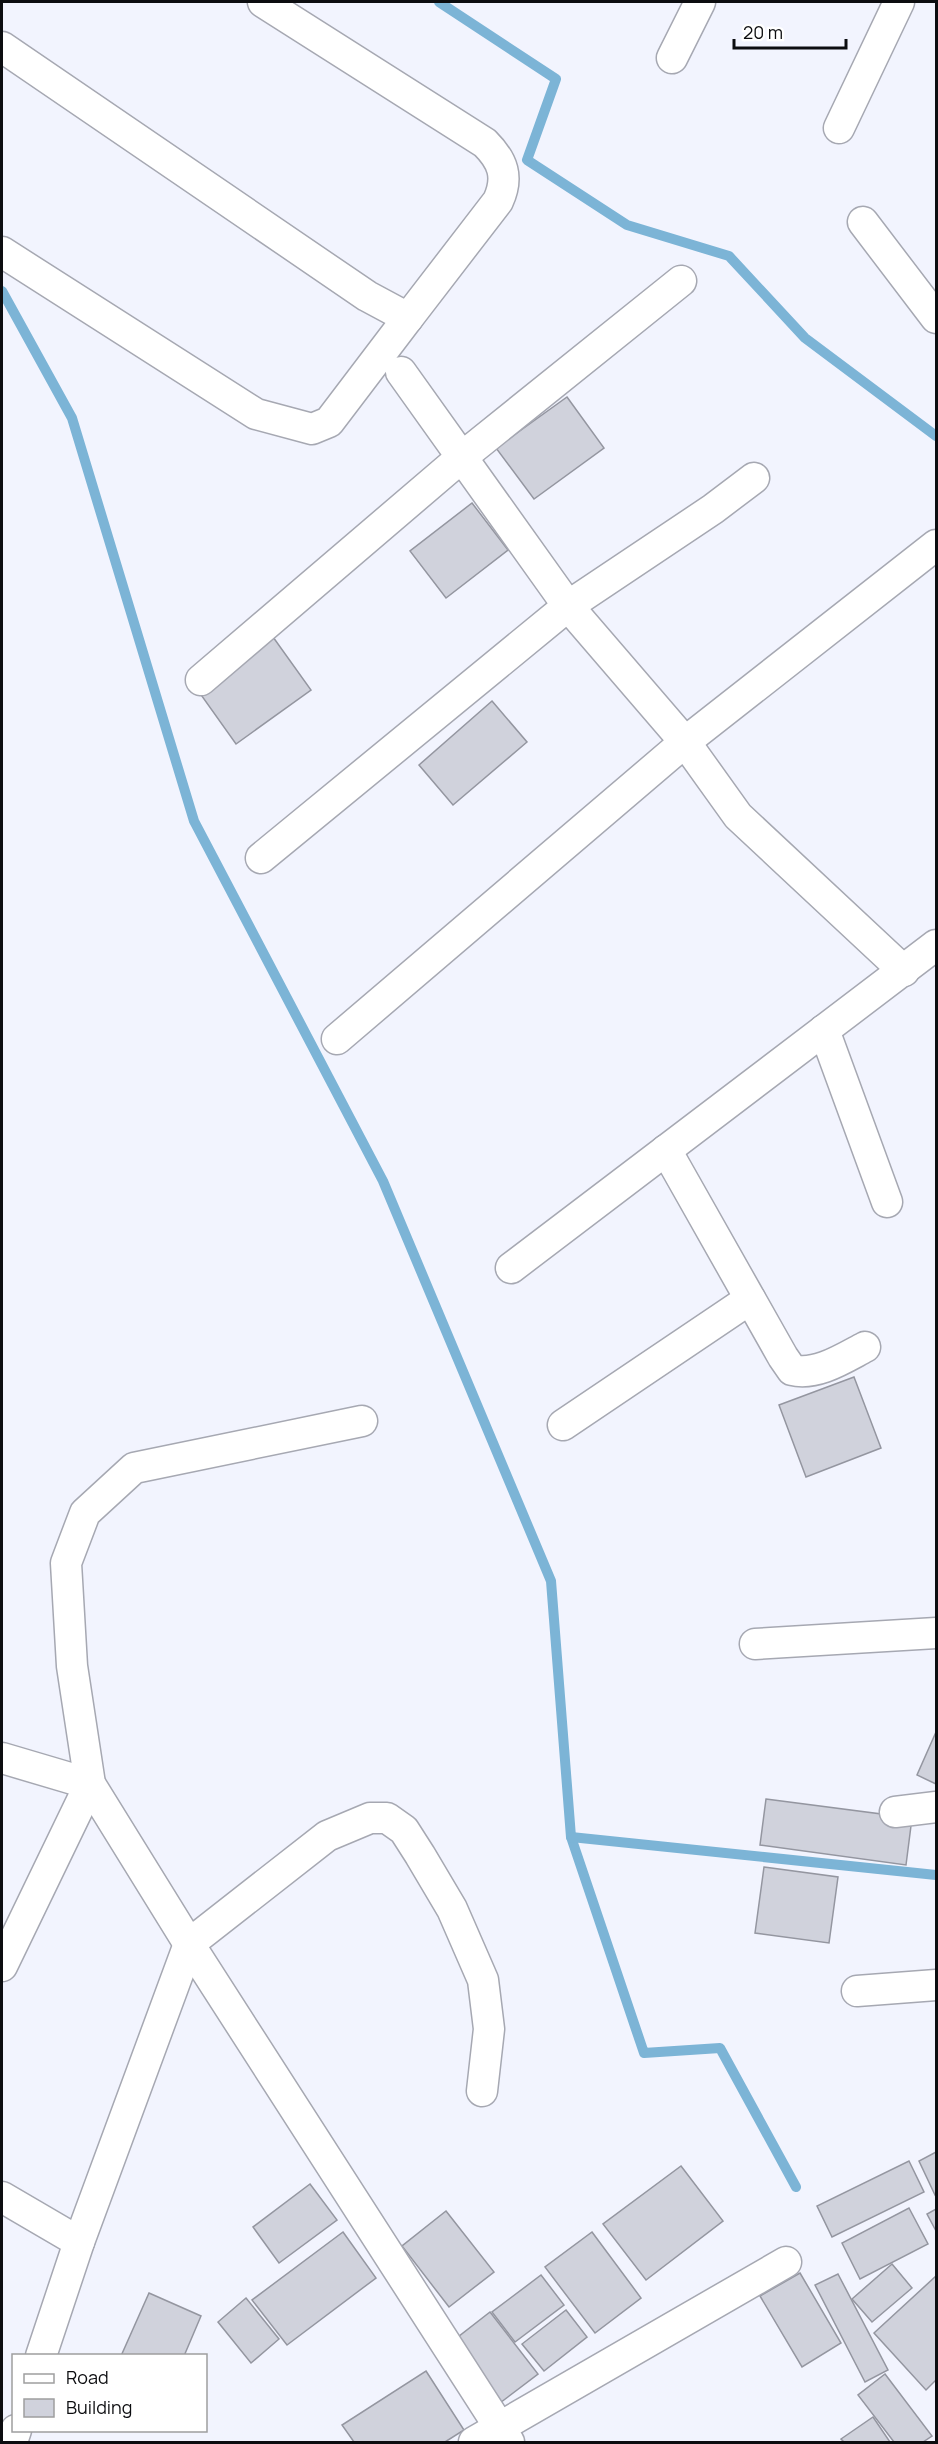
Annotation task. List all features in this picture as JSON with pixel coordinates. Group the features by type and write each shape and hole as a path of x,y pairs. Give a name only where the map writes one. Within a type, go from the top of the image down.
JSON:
{"street":[{"path":"2,252 256,414 312,429 328,422 498,201 504,189 504,174 502,163 484,143 263,2"},
{"path":"672,58 700,2"},
{"path":"839,128 899,2"},
{"path":"2,47 367,296 408,318"},
{"path":"863,222 936,318"},
{"path":"201,680 462,457 681,281"},
{"path":"401,372 568,606 685,742 738,816 904,970"},
{"path":"261,858 568,606 705,514 754,478"},
{"path":"336,1039 685,742 936,545"},
{"path":"511,1268 936,945"},
{"path":"824,1030 887,1202"},
{"path":"666,1150 792,1370 803,1372 819,1368 865,1347"},
{"path":"563,1425 750,1299"},
{"path":"362,1421 134,1468 85,1513 66,1563 72,1666 90,1784 494,2437 786,2262"},
{"path":"755,1644 936,1633"},
{"path":"2,1758 90,1784"},
{"path":"2,1966 90,1784"},
{"path":"895,1812 936,1807"},
{"path":"41,2354 79,2242 189,1944 327,1836 370,1818 387,1818 404,1830 420,1855 452,1909 483,1980 489,2029 482,2091"},
{"path":"856,1991 936,1985"},
{"path":"2,2197 79,2242"}],"building":[{"path":"567,397 604,448 534,499 496,448"},
{"path":"472,503 508,550 446,598 410,551"},
{"path":"268,630 311,690 236,744 194,685"},
{"path":"492,701 527,742 453,805 419,765"},
{"path":"854,1377 881,1448 806,1477 779,1405"},
{"path":"936,1732 936,1784 917,1775"},
{"path":"766,1799 912,1818 906,1865 760,1845"},
{"path":"764,1867 838,1877 829,1943 755,1933"},
{"path":"936,2152 936,2194 935,2195 919,2161"},
{"path":"909,2161 924,2192 832,2237 817,2206"},
{"path":"681,2166 723,2221 646,2280 603,2224"},
{"path":"310,2184 337,2220 279,2263 253,2227"},
{"path":"909,2208 928,2244 860,2279 842,2243"},
{"path":"936,2209 936,2231 927,2214"},
{"path":"446,2211 494,2272 449,2307 402,2246"},
{"path":"343,2232 376,2278 287,2345 252,2300"},
{"path":"592,2232 641,2298 595,2333 545,2267"},
{"path":"892,2264 912,2288 872,2322 852,2299"},
{"path":"800,2273 841,2343 802,2367 760,2296"},
{"path":"838,2274 888,2370 865,2382 815,2285"},
{"path":"541,2275 564,2305 515,2342 492,2312"},
{"path":"936,2276 936,2380 926,2390 874,2333"},
{"path":"149,2293 201,2316 185,2354 122,2354"},
{"path":"246,2298 279,2339 251,2363 218,2322"},
{"path":"566,2310 587,2337 544,2371 522,2344"},
{"path":"490,2312 538,2374 496,2406 449,2344"},
{"path":"426,2371 464,2430 445,2442 354,2442 342,2425"},
{"path":"885,2374 932,2436 923,2442 894,2442 858,2395"},
{"path":"873,2417 890,2442 844,2442 841,2439"}],"waterway":[{"path":"439,2 556,79 527,160 627,225 729,256 805,338 936,436"},
{"path":"2,291 72,418 194,821 383,1181 551,1581 571,1837 644,2053 720,2048 796,2187"},
{"path":"571,1837 936,1875"}]}
